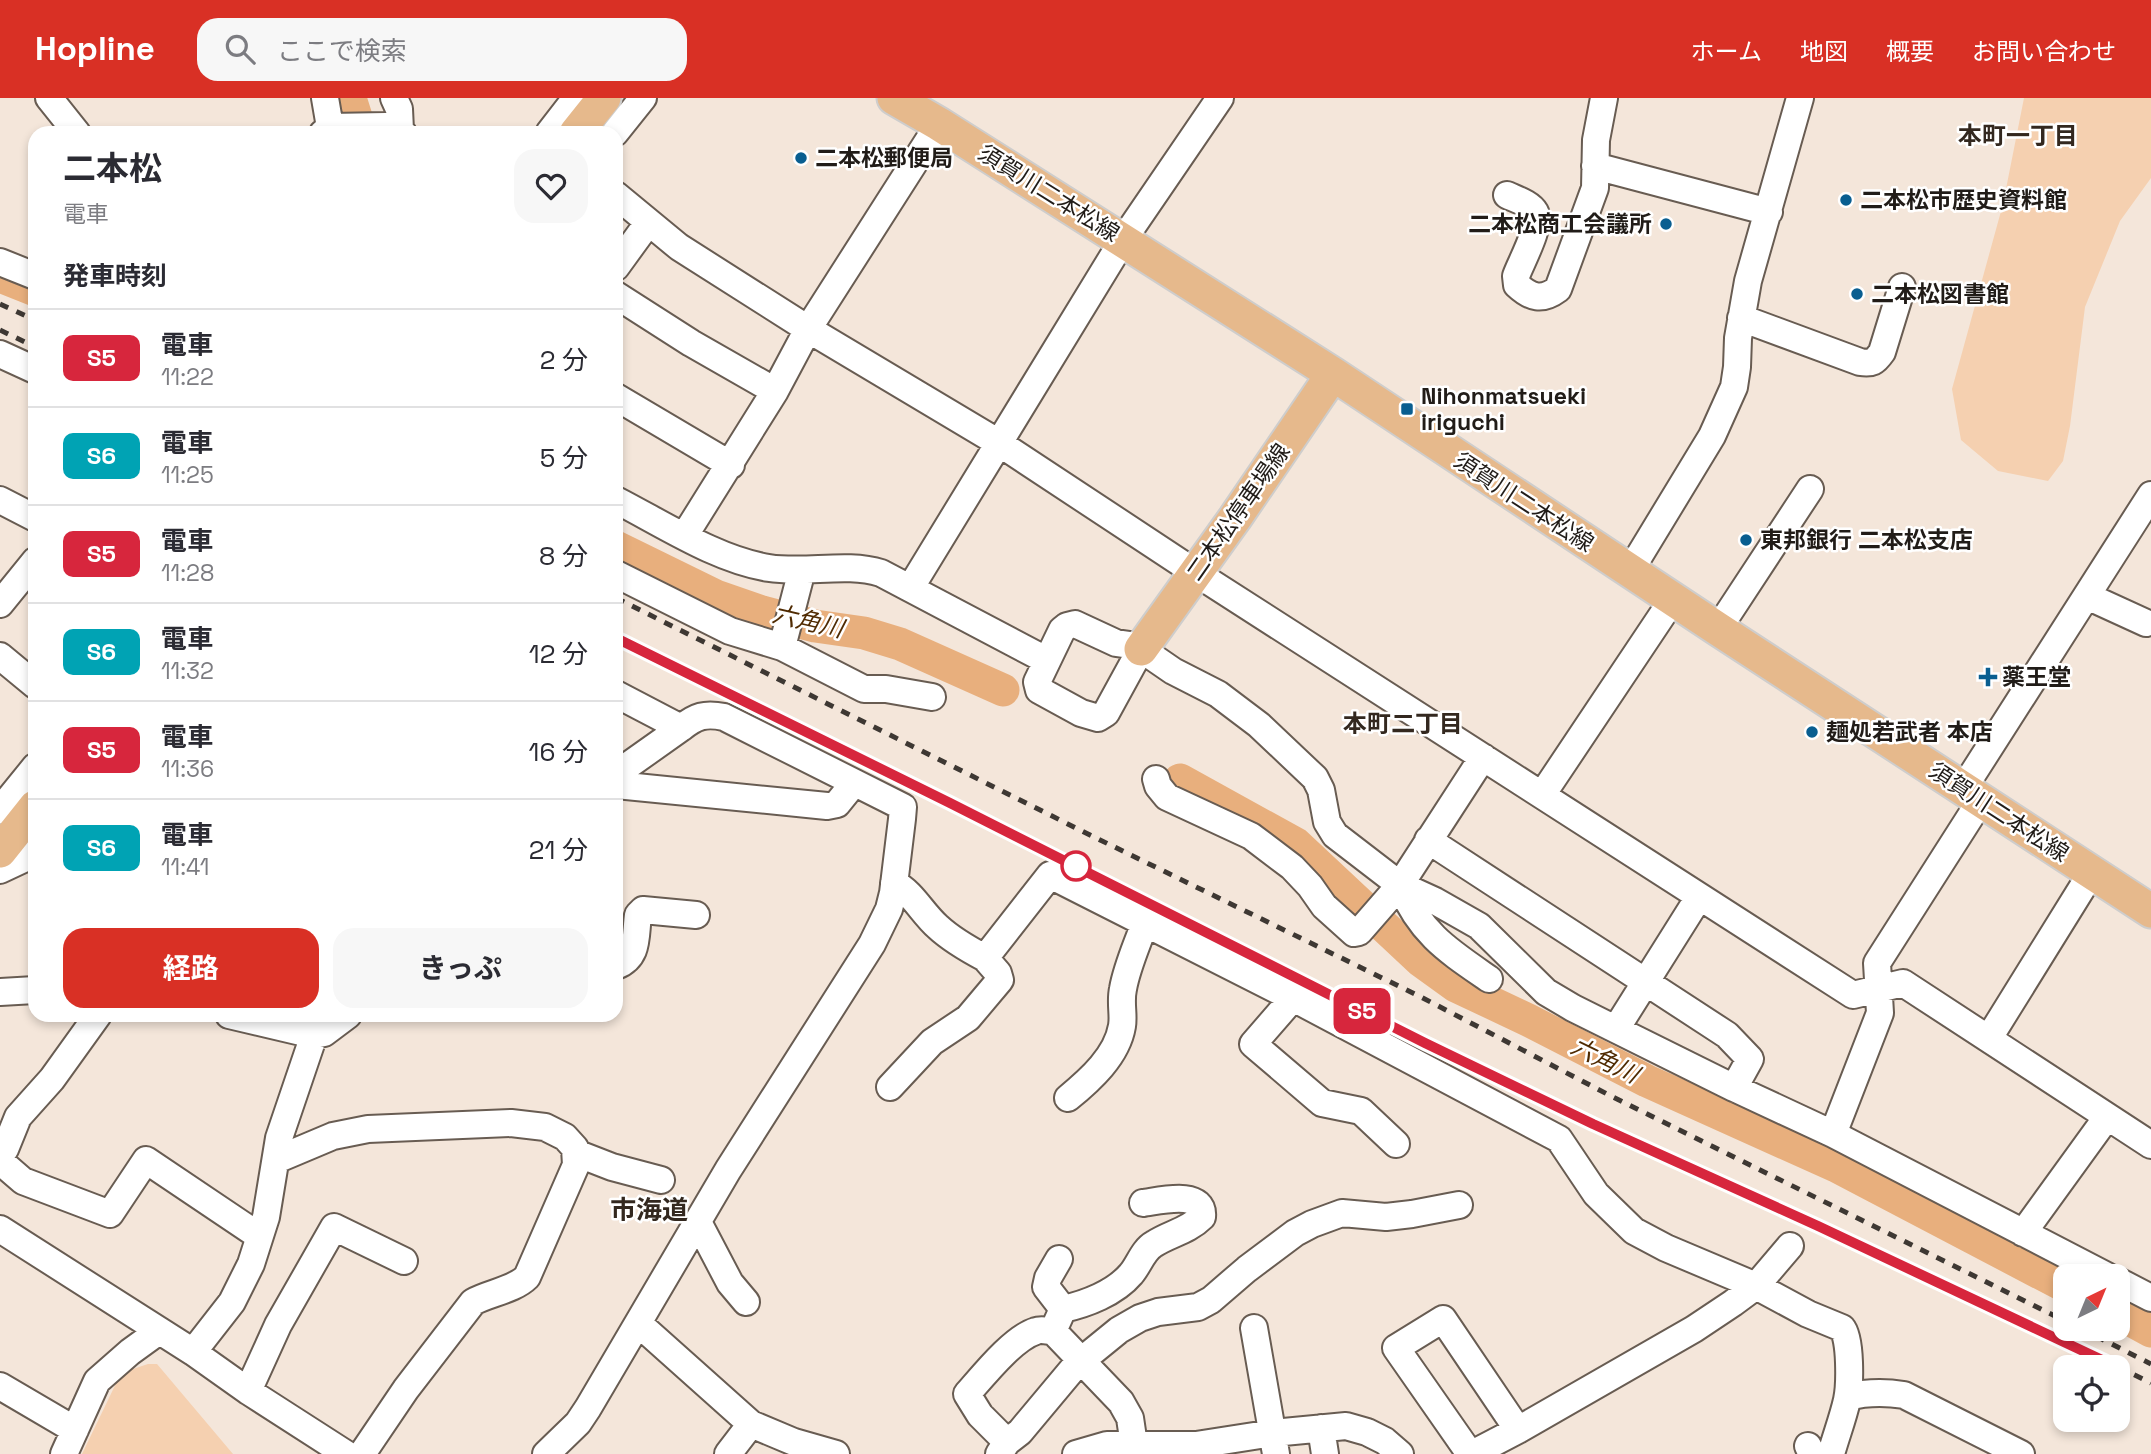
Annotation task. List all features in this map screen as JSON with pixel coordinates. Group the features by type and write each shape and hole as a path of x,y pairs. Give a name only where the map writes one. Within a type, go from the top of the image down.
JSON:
{"main road":[{"path":"582,126 604,98"},
{"name":"須賀川二本松線","path":"894,98 1124,240 1333,374 2151,911"},
{"name":"二本松停車場線","path":"1141,649 1333,374"}],"street":[{"path":"49,98 71,126"},
{"path":"325,98 328,126"},
{"path":"394,98 399,109 397,126"},
{"path":"554,126 576,98"},
{"path":"621,126 643,98"},
{"path":"911,587 1124,240 1220,98"},
{"path":"1507,195 1528,205 1536,213 1536,223 1516,276 1517,285 1527,294 1539,298 1550,295 1558,289 1595,188 1596,140 1604,98"},
{"path":"1630,571 1712,436 1734,387 1748,281 1800,98"},
{"path":"685,535 731,465 808,329 939,124"},
{"path":"1595,166 1769,212"},
{"path":"623,201 679,247 808,329 999,443 1195,573 1853,995 1903,984 2151,1145"},
{"path":"623,257 648,223"},
{"path":"0,262 28,273"},
{"path":"1741,318 1860,362 1871,363 1876,361 1882,352 1902,287"},
{"path":"623,299 691,343 775,391"},
{"path":"0,354 28,367"},
{"path":"623,401 731,465"},
{"path":"1718,629 1810,489"},
{"path":"1833,1134 1880,1013 1877,963 2087,596 2151,495"},
{"path":"0,500 28,515"},
{"path":"623,504 743,562 800,578 868,569 911,587 1046,660"},
{"path":"0,604 28,570"},
{"path":"623,578 730,631 783,642 864,689 886,689 932,696"},
{"path":"783,642 800,578"},
{"path":"2087,596 2146,623"},
{"path":"1542,795 1673,599"},
{"path":"1141,649 1106,713 1098,718 1081,713 1039,690 1037,682 1062,630 1075,624 1116,643 1141,649 1173,671 1218,694 1259,725 1315,778 1321,790 1330,830 1399,885 1435,901 1479,926 1546,992 1734,1088 1833,1134 2084,1264"},
{"path":"0,656 28,679"},
{"path":"623,698 681,728"},
{"path":"545,1454 578,1423 728,1170 872,944 889,909 903,807 724,717 709,714 695,717 623,770"},
{"path":"1156,779 1167,797 1232,826 1292,867 1324,906 1354,933 1359,932 1399,885 1483,757"},
{"path":"623,786 827,806 837,804 854,783"},
{"path":"28,792 17,830 28,848"},
{"path":"1428,840 1727,1035 1750,1059 1734,1088"},
{"path":"0,870 28,857"},
{"path":"1989,1038 2092,872"},
{"path":"985,958 1050,875 1293,998 1559,1139 1596,1194 1634,1231 1666,1248 1756,1286 1785,1303 1842,1328 1847,1333 1847,1396 1817,1451"},
{"path":"890,1087 932,1042 968,1018 1000,979 985,958 959,944 937,925 905,888 894,883"},
{"path":"1399,885 1418,921 1443,948 1489,979"},
{"path":"1616,1029 1699,897"},
{"path":"623,963 633,954 638,915 643,910 696,915"},
{"path":"1068,1098 1087,1082 1115,1046 1122,1025 1120,1005 1124,985 1145,922"},
{"path":"0,992 28,990"},
{"path":"1293,998 1253,1044 1322,1103 1361,1111 1396,1144"},
{"path":"0,1153 5,1149 18,1116 52,1079 93,1022"},
{"path":"276,1022 314,1035 324,1033 339,1022"},
{"path":"193,1352 243,1285 266,1217 279,1138 314,1035"},
{"path":"2023,1233 2107,1117"},
{"path":"276,1160 333,1136 368,1129 511,1122 545,1127 565,1137 575,1148 576,1165 527,1277 522,1282 487,1294 473,1302 406,1389 362,1454"},
{"path":"576,1153 612,1167 661,1180"},
{"path":"0,1161 23,1181 110,1213 146,1160 259,1236"},
{"path":"1143,1203 1188,1198 1198,1203 1203,1212 1196,1223 1150,1246 1121,1284 1024,1336 967,1394 1003,1448 1081,1361 1119,1330 1140,1318 1170,1309 1198,1307 1211,1300 1295,1233 1342,1213 1386,1217 1459,1205"},
{"path":"698,1222 730,1283 746,1302"},
{"path":"248,1391 278,1325 334,1227 404,1261"},
{"path":"0,1229 193,1352 346,1454"},
{"path":"1506,1442 1443,1319 1396,1348 1471,1454 1506,1442 1693,1329 1756,1286 1790,1246"},
{"path":"1059,1259 1046,1287 1058,1320 1081,1361 1121,1402 1130,1418 1134,1445"},
{"path":"2130,1287 2151,1298"},
{"path":"639,1324 751,1424 793,1442 836,1454"},
{"path":"1254,1328 1274,1444"},
{"path":"64,1454 97,1381 159,1331"},
{"path":"0,1386 75,1430"},
{"path":"1847,1396 1886,1392 1904,1395 2021,1454"},
{"path":"728,1454 751,1424"},
{"path":"1076,1454 1107,1445 1134,1445 1171,1450 1196,1445 1274,1444 1321,1428 1346,1426 1385,1441 1400,1454"},
{"path":"1321,1428 1325,1454"}],"shaded area":[{"path":"2024,98 2151,98 2151,178 2120,221 2085,307 2063,461 2048,481 1998,471 1961,440 1952,389 2003,204"},
{"path":"148,1364 157,1364 233,1454 82,1454 121,1373"}],"waterway":[{"name":"六角川","path":"350,98 359,126"},
{"path":"0,276 28,287"},
{"name":"六角川","path":"623,550 716,596 815,626 864,633 900,644 1003,690"},
{"name":"六角川","path":"1180,780 1296,844 1420,960 1456,986 1647,1081 1836,1166 2053,1280"},
{"name":"六角川","path":"2130,1320 2151,1331"}],"railway":[{"path":"0,304 28,317"},
{"path":"0,330 28,344"},
{"path":"623,602 1421,997 1609,1095 2053,1315"},
{"path":"623,641 1077,866 1401,1031 1593,1124 1818,1225 2092,1355"},
{"path":"2106,1341 2151,1364"},
{"path":"2130,1373 2151,1383"}],"train":[{"name":"S5","path":"623,642 1425,1043 1593,1124 2092,1355"}],"place":[{"name":"二本松郵便局","path":"801,158"},
{"name":"二本松市歴史資料館","path":"1846,200"},
{"name":"二本松商工会議所","path":"1666,224"},
{"name":"二本松図書館","path":"1857,294"},
{"name":"Nihonmatsueki iriguchi","path":"1407,409"},
{"name":"東邦銀行 二本松支店","path":"1746,540"},
{"name":"薬王堂","path":"1988,677"},
{"name":"麺処若武者 本店","path":"1812,732"}],"district":[{"name":"本町一丁目","path":"2018,135"},
{"name":"本町二丁目","path":"1403,723"},
{"name":"市海道","path":"649,1210"}]}
